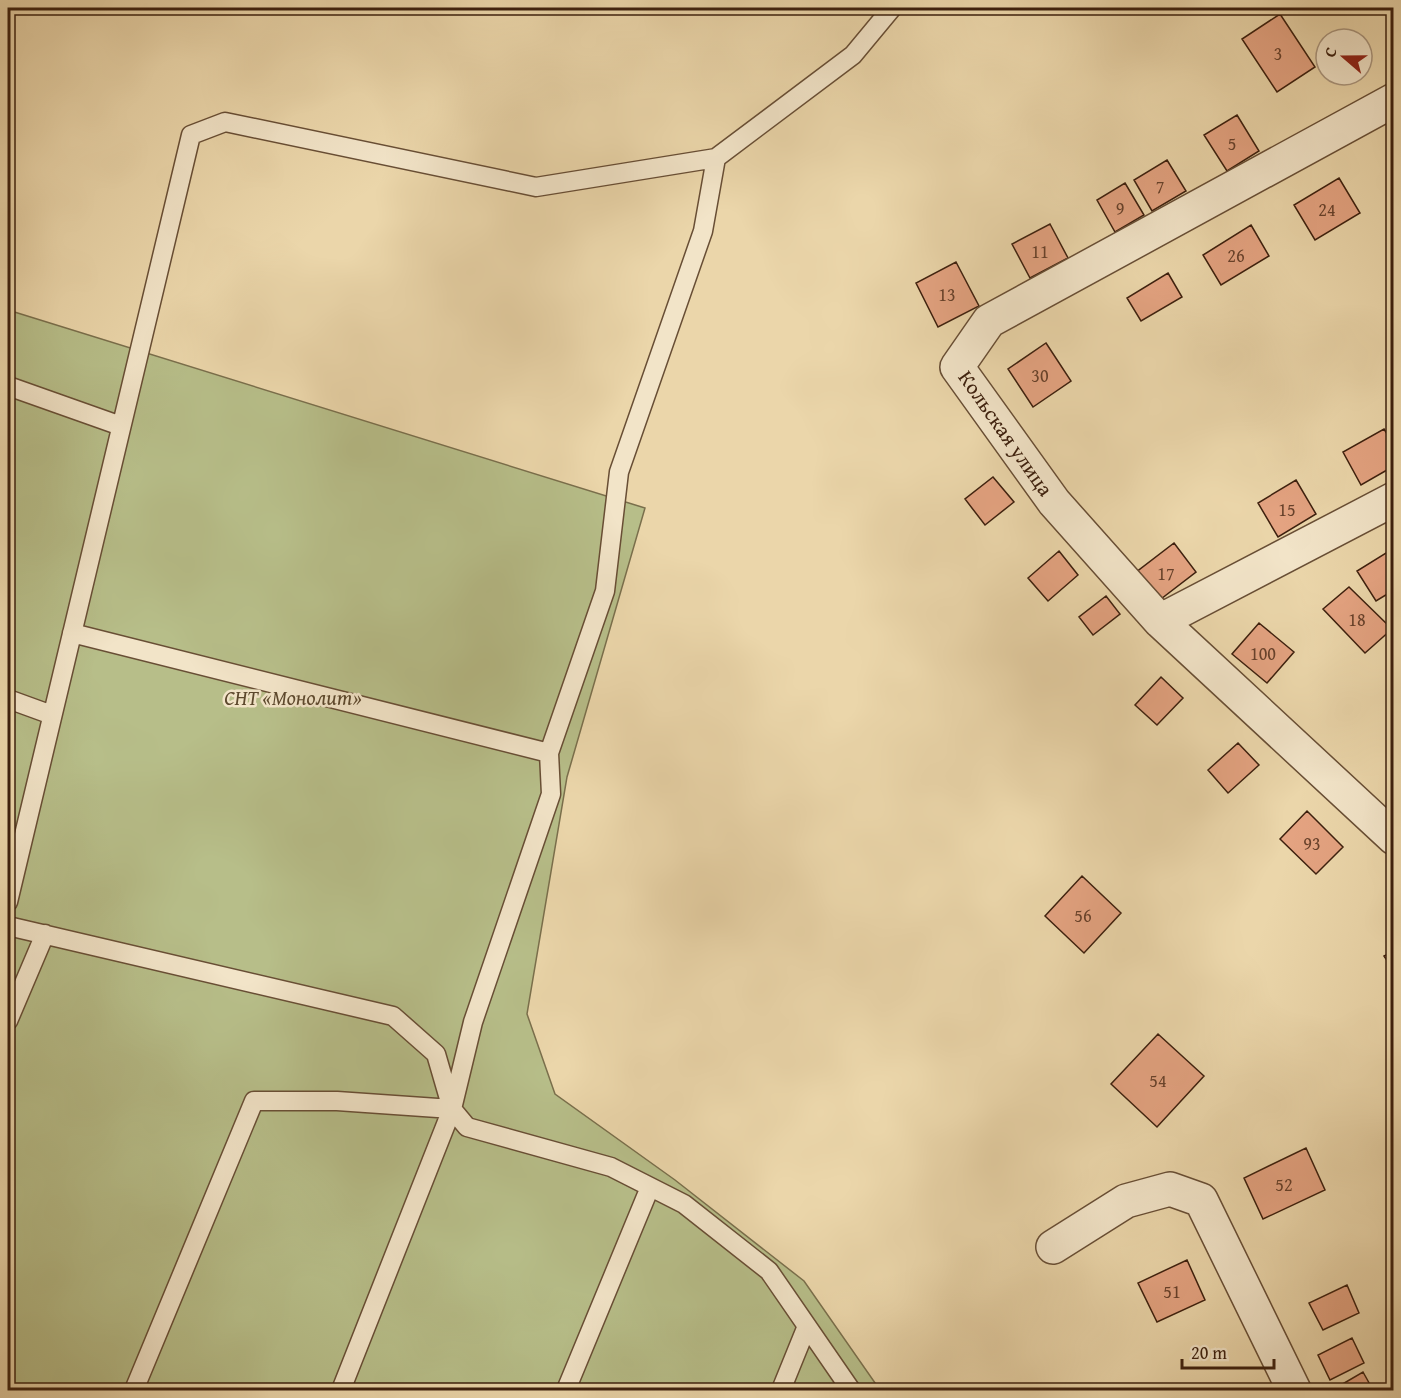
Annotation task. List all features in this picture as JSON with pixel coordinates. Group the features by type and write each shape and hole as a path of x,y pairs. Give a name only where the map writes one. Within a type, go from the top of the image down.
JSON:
{"street":[{"name":"Кольская улица","path":"1394,100 989,321 957,367 1054,502 1160,621 1394,838"},
{"path":"1160,621 1394,499"},
{"path":"1053,1247 1126,1201 1170,1189 1201,1200 1294,1390"}],"lane":[{"path":"8,902 191,135 225,122 536,187 716,158 853,55 892,8"},
{"path":"341,1390 452,1109 473,1022 551,795 549,753 605,591 619,472 703,231 716,158"},
{"path":"8,386 121,426"},
{"path":"72,633 549,753"},
{"path":"8,699 52,715"},
{"path":"8,926 393,1016 436,1054 452,1109 467,1127 611,1167 684,1204 769,1271 851,1390"},
{"path":"8,1021 45,934"},
{"path":"134,1390 254,1101 337,1101 452,1109"},
{"path":"566,1390 650,1187"},
{"path":"781,1390 807,1326"}],"green space":[{"name":"СНТ «Монолит»","path":"8,310 645,508 567,777 527,1014 555,1094 675,1180 804,1281 880,1390 8,1390"}],"building":[{"path":"1280,14 1314,68 1277,92 1242,39"},
{"path":"1237,115 1259,151 1227,171 1204,135"},
{"path":"1167,160 1186,191 1152,211 1134,180"},
{"path":"1339,178 1360,213 1315,240 1294,205"},
{"path":"1125,183 1144,215 1115,232 1097,200"},
{"path":"1050,224 1068,258 1030,278 1012,244"},
{"path":"1251,225 1269,256 1221,285 1203,255"},
{"path":"956,262 979,306 938,327 916,283"},
{"path":"1168,273 1182,297 1141,321 1127,298"},
{"path":"1046,343 1071,381 1033,407 1008,369"},
{"path":"1384,429 1394,445 1394,466 1361,485 1343,452"},
{"path":"993,477 1014,502 985,525 965,499"},
{"path":"1296,480 1316,514 1278,537 1258,503"},
{"path":"1174,543 1196,572 1157,602 1135,573"},
{"path":"1394,548 1394,590 1376,601 1357,571"},
{"path":"1059,551 1078,575 1048,601 1028,578"},
{"path":"1349,587 1392,629 1365,653 1323,609"},
{"path":"1106,596 1120,614 1093,635 1079,617"},
{"path":"1259,623 1294,652 1267,683 1232,654"},
{"path":"1161,677 1183,698 1157,725 1135,705"},
{"path":"1238,743 1259,765 1228,793 1208,770"},
{"path":"1307,811 1343,847 1316,874 1280,839"},
{"path":"1082,876 1121,913 1084,953 1045,916"},
{"path":"1394,951 1394,971 1384,956"},
{"path":"1158,1034 1204,1076 1157,1127 1111,1084"},
{"path":"1306,1148 1325,1190 1263,1219 1244,1178"},
{"path":"1187,1260 1205,1300 1157,1322 1138,1283"},
{"path":"1347,1285 1359,1313 1323,1330 1309,1303"},
{"path":"1352,1338 1364,1363 1330,1380 1318,1355"},
{"path":"1363,1372 1373,1390 1334,1389"}]}
